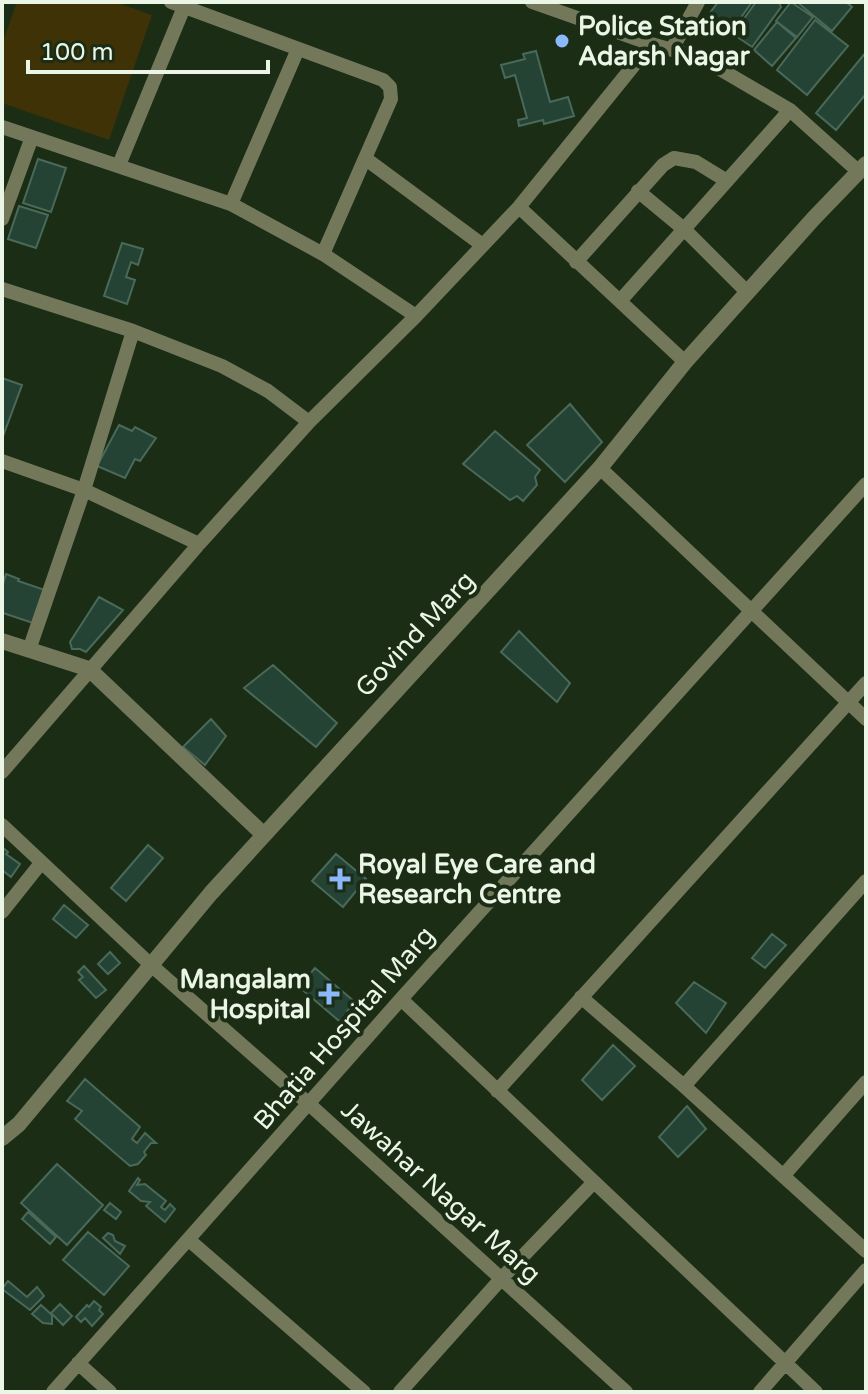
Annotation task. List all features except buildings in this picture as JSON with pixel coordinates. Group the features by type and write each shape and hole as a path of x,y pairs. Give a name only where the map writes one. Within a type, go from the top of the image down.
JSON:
{"street":[{"path":"532,2 651,44 701,58 790,110 863,168"},
{"path":"672,49 698,2"},
{"path":"119,165 177,4 383,80 390,87 391,99 323,254"},
{"path":"2,772 89,669 309,422 416,316 519,207 651,44"},
{"path":"231,204 298,49"},
{"path":"620,301 790,110"},
{"path":"2,127 231,204 323,254 416,316"},
{"path":"2,219 32,137"},
{"path":"576,262 638,191 674,158 696,162 727,181"},
{"path":"366,159 481,244"},
{"name":"Govind Marg","path":"3,1136 19,1124 264,835 600,468 685,362 863,168"},
{"path":"638,191 685,230 747,292"},
{"path":"519,207 685,362"},
{"path":"2,289 133,331 222,366 268,391 309,422"},
{"path":"29,650 84,490 133,331"},
{"path":"2,461 84,490 199,544"},
{"path":"600,468 866,719"},
{"name":"Bhatia Hospital Marg","path":"53,1392 401,999 866,484"},
{"path":"2,641 89,669 264,835"},
{"path":"497,1091 866,683"},
{"name":"Jawahar Nagar Marg","path":"2,825 151,965 626,1392"},
{"path":"2,912 41,863"},
{"path":"684,1086 866,881"},
{"path":"581,997 866,1251"},
{"path":"401,999 816,1392"},
{"path":"783,1176 866,1082"},
{"path":"400,1392 501,1279 593,1183"},
{"path":"189,1240 364,1392"},
{"path":"760,1392 866,1270"},
{"path":"78,1363 110,1392"}],"shaded area":[{"path":"17,2 115,2 152,15 109,140 2,103 2,44"}],"place":[{"name":"Police Station Adarsh Nagar","path":"562,41"},
{"name":"Royal Eye Care and Research Centre","path":"340,879"},
{"name":"Mangalam Hospital","path":"329,994"}]}
